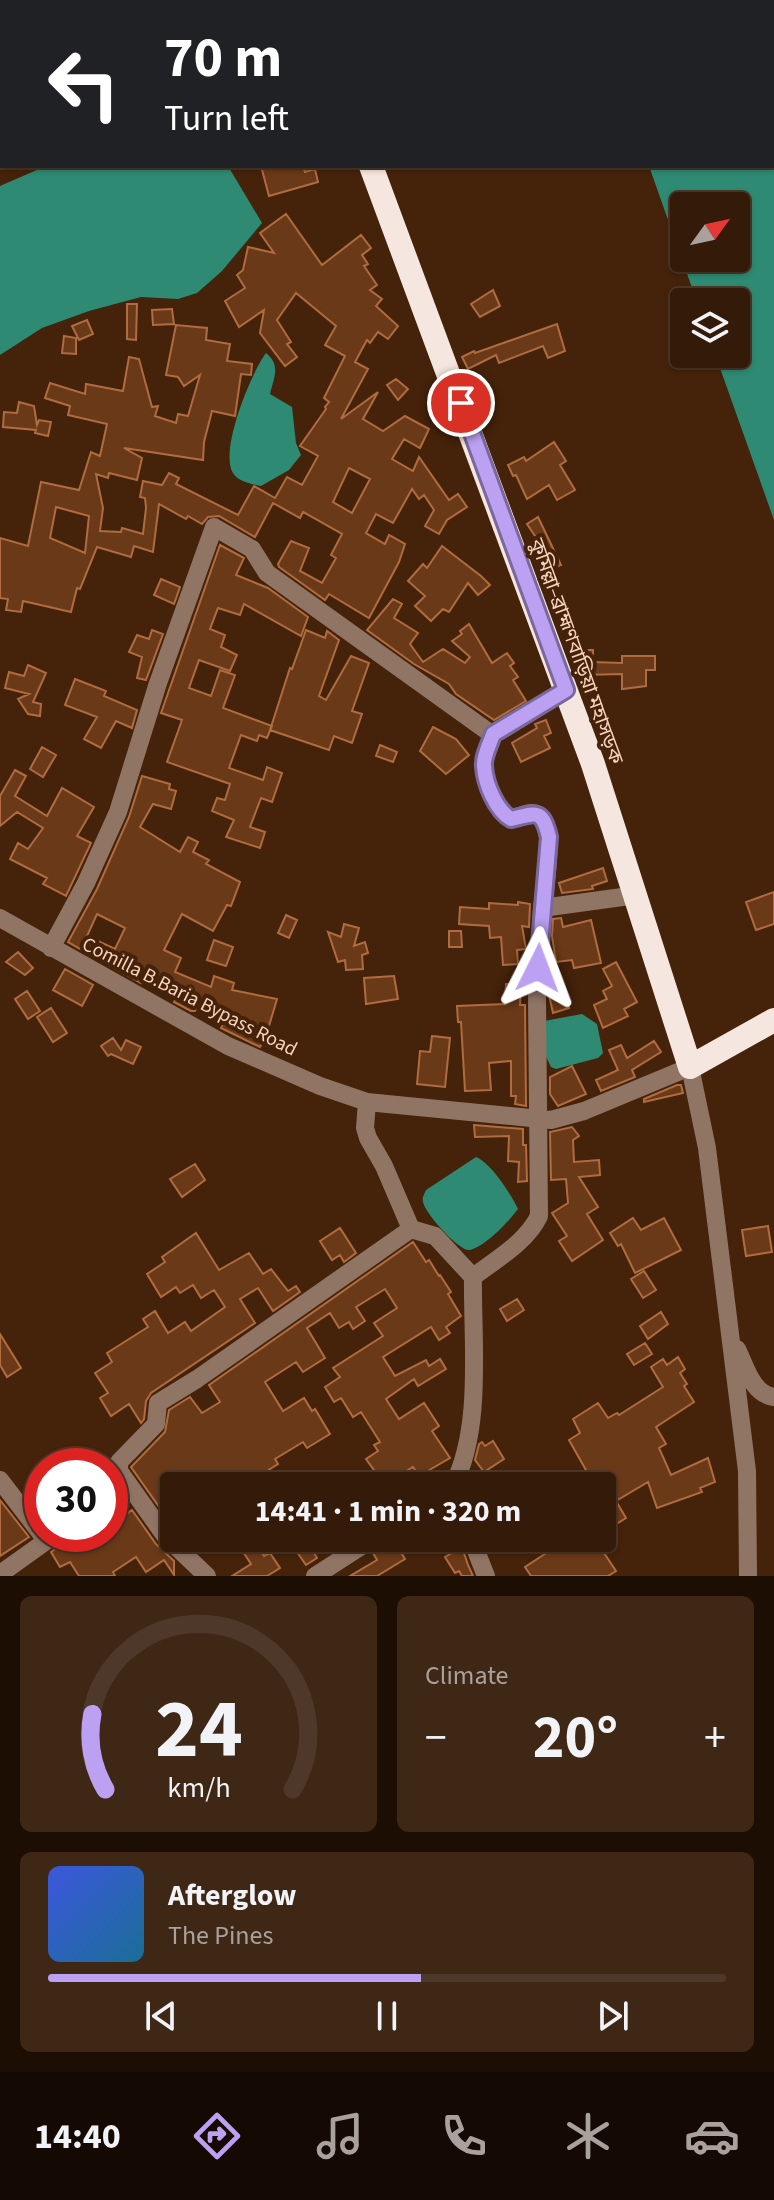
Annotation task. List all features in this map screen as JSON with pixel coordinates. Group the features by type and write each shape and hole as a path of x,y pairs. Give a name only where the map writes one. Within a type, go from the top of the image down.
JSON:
{"highway":[{"name":"কুমিল্লা–ব্রাহ্মণবাড়িয়া মহাসড়ক","path":"372,168 566,690 637,895 690,1067"},
{"path":"690,1067 774,1020"}],"street":[{"path":"51,948 86,883 118,812 158,683 214,527 252,549 269,575 493,734"},
{"path":"473,1277 523,1238 534,1227 539,1216 537,997 549,837 540,815 529,813 511,819 499,807 488,784 484,764 493,734 566,690"},
{"path":"542,908 637,895"},
{"name":"Comilla B.Baria Bypass Road","path":"0,918 228,1046 320,1086 367,1102 540,1121 584,1111 690,1067"},
{"path":"690,1067 707,1148 747,1471 748,1576"},
{"path":"367,1102 365,1128 368,1138 384,1166 411,1229"},
{"path":"411,1229 435,1236 473,1277 472,1415 466,1452 458,1472"},
{"path":"128,1453 156,1424 158,1403 411,1229"},
{"path":"731,1340 757,1389 764,1396 774,1397"},
{"path":"0,1480 24,1507"},
{"path":"128,1484 166,1537 207,1576"},
{"path":"0,1574 30,1552"},
{"path":"315,1576 352,1552"},
{"path":"477,1552 486,1576"}],"water":[{"path":"41,168 229,168 262,223 222,271 197,293 178,299 141,297 89,311 42,328 0,355 0,186"},
{"path":"650,168 774,168 774,520 720,368 750,368 750,288 692,288 686,272 750,272 750,192 670,192 670,225"},
{"path":"266,353 275,367 270,394 292,407 296,443 301,455 289,470 261,486 235,476 230,462 230,448 245,394"},
{"path":"582,1014 597,1024 603,1053 598,1058 556,1069 551,1067 544,1052 544,1021"},
{"path":"476,1157 494,1172 518,1209 490,1238 470,1250 458,1245 443,1231 425,1207 423,1199 426,1190"}],"building":[{"path":"262,168 304,168 305,172 315,169 318,182 269,196"},
{"path":"286,214 322,265 361,235 371,248 362,255 368,264 364,266 377,285 370,290 382,299 376,306 398,326 388,339 378,332 370,343 367,340 355,362 368,369 341,419 378,392 363,419 383,431 405,416 429,429 420,448 404,439 392,459 413,471 419,457 449,500 458,494 467,507 447,520 439,534 425,526 434,510 424,495 419,499 412,489 393,523 376,514 366,533 385,544 389,535 405,544 399,562 369,618 329,594 325,600 279,567 291,541 309,548 300,571 322,583 336,558 331,555 342,534 303,512 300,518 273,503 255,537 219,516 208,517 202,524 159,504 153,552 134,546 131,557 97,547 80,589 77,588 71,612 23,601 21,612 6,610 8,599 0,598 0,538 28,546 41,482 79,490 91,452 100,456 107,424 68,415 70,406 45,398 50,383 85,394 86,384 123,391 129,357 139,359 152,407 158,406 155,416 176,423 178,414 188,416 200,375 184,386 178,377 166,375 176,325 207,328 206,340 230,344 227,361 252,364 251,375 241,374 235,416 212,411 203,460 124,448 142,458 137,480 109,473 108,478 96,474 103,508 100,531 121,532 122,528 143,534 146,508 145,498 140,497 143,481 162,485 169,473 179,478 176,484 238,515 254,486 275,498 287,477 302,485 318,456 300,446 326,409 329,402 324,398 345,356 325,345 336,326 296,293 277,320 291,342 287,344 297,357 285,366 260,333 264,310 239,327 225,301 245,288 237,275 243,270 248,247 274,253 260,233","holes":["349,468 370,479 352,513 333,502","56,507 89,516 85,553 50,538"]},
{"path":"493,290 500,306 480,317 471,304"},
{"path":"127,304 137,304 136,340 127,339"},
{"path":"172,309 174,324 153,325 152,310"},
{"path":"87,320 93,334 79,340 72,326"},
{"path":"557,324 565,351 548,358 543,346 499,363 496,355 468,369 462,357 474,351"},
{"path":"64,336 76,338 76,354 62,353"},
{"path":"396,379 408,389 398,400 387,385"},
{"path":"19,402 34,406 37,425 39,420 51,422 48,436 35,433 36,430 3,427 4,412 17,413"},
{"path":"554,442 566,461 560,465 575,490 557,500 549,485 527,499 508,465 524,457 526,461"},
{"path":"538,517 561,565 548,570 537,539 527,524"},
{"path":"220,545 244,558 236,575 268,588 308,617 301,636 244,604 240,615 218,608 210,629 225,635 221,647 237,655 230,671 199,660 189,688 211,696 220,670 235,675 223,708 272,726 267,738 259,735 257,741 241,735 229,768 263,780 267,767 282,773 272,802 261,798 250,827 265,832 260,848 226,837 234,820 212,811 217,798 225,800 230,784 167,762 182,720 161,713"},
{"path":"442,546 490,585 478,595 468,583 449,612 443,609 431,621 415,606 425,596 408,581 423,564 427,568"},
{"path":"161,579 180,587 174,604 154,595"},
{"path":"393,599 402,604 394,618 418,633 410,644 423,662 443,649 465,663 470,657 452,641 469,624 492,663 507,653 514,663 510,666 518,677 513,680 526,701 494,720 456,694 449,684 414,664 367,630"},
{"path":"152,630 163,634 146,680 137,678 142,657 129,652 137,635 149,639"},
{"path":"306,630 325,638 327,631 339,640 319,696 326,700 351,656 369,663 352,711 362,714 352,743 334,736 329,750 270,730"},
{"path":"581,650 593,650 593,662 622,663 622,656 655,656 655,670 646,670 646,686 622,689 622,674 581,675"},
{"path":"28,665 46,673 33,702 41,704 40,716 28,714 18,699 29,694 5,688 9,672 24,676"},
{"path":"75,679 106,691 104,696 137,710 132,728 116,721 101,748 84,739 97,717 65,705"},
{"path":"546,720 551,733 544,736 550,748 521,762 512,743 537,728 535,724"},
{"path":"433,727 456,739 469,755 446,774 420,751"},
{"path":"380,745 397,752 393,762 376,756"},
{"path":"42,747 56,755 43,777 30,769"},
{"path":"15,770 26,776 15,796 47,816 62,788 94,807 77,836 91,843 66,896 43,884 47,878 10,859 18,843 28,849 43,828 17,812 0,826 0,796"},
{"path":"142,776 170,784 169,789 176,791 171,809 153,804 140,827 180,852 188,837 198,842 193,852 209,860 206,864 240,882 231,906 227,905 213,931 182,914 164,950 181,958 175,972 211,987 214,976 234,983 232,990 277,999 260,1047 221,1028 228,1012 199,1002 195,1011 191,1011 174,1002 179,994 143,978 141,983 68,942 97,889 129,817","holes":["97,914 125,928 115,949 87,936"]},
{"path":"603,868 607,881 592,886 593,889 562,893 559,883"},
{"path":"774,892 774,924 756,930 746,902"},
{"path":"518,902 530,904 529,927 522,926 526,949 517,950 518,964 503,965 501,937 490,938 489,926 459,924 460,907 489,909 489,903 518,905"},
{"path":"286,915 297,920 289,938 278,933"},
{"path":"561,918 563,927 591,920 601,963 574,968 572,960 556,962 553,919"},
{"path":"344,924 359,928 354,946 365,942 368,953 362,955 363,969 346,970 345,960 338,962 328,932 341,937"},
{"path":"449,931 461,931 462,947 449,947"},
{"path":"214,940 233,947 226,966 207,960"},
{"path":"18,952 33,968 25,975 6,962"},
{"path":"616,962 637,1002 624,1009 628,1016 603,1028 594,1005 607,999 603,991 612,986 603,969"},
{"path":"65,969 93,985 82,1006 53,990"},
{"path":"394,976 398,999 366,1004 364,978"},
{"path":"506,984 521,984 520,1005 525,1005 526,1106 515,1104 516,1096 511,1096 511,1061 489,1063 491,1090 465,1091 461,1022 458,1022 457,1006 505,1004"},
{"path":"27,991 40,1011 28,1019 15,999"},
{"path":"564,991 569,1008 553,1013 549,995"},
{"path":"51,1008 67,1033 53,1042 37,1017"},
{"path":"432,1036 450,1038 445,1087 417,1084 420,1051 430,1052"},
{"path":"113,1038 121,1050 126,1040 141,1047 133,1064 111,1054 108,1056 101,1046"},
{"path":"654,1041 661,1052 632,1070 635,1077 601,1091 596,1080 618,1070 609,1050 621,1045 627,1058"},
{"path":"572,1066 586,1094 558,1106 550,1094 550,1077"},
{"path":"681,1085 683,1093 644,1102 644,1099"},
{"path":"474,1125 523,1129 527,1181 518,1182 519,1162 508,1161 509,1136 475,1137"},
{"path":"572,1127 579,1136 573,1140 574,1162 599,1160 600,1175 579,1177 598,1207 587,1214 603,1240 572,1261 559,1241 567,1236 552,1213 568,1203 566,1179 551,1180 550,1132"},
{"path":"195,1164 205,1180 182,1197 170,1179"},
{"path":"633,1218 641,1230 664,1218 681,1250 635,1273 621,1244 618,1246 610,1233"},
{"path":"768,1226 772,1252 746,1256 742,1230"},
{"path":"340,1228 356,1253 344,1262 340,1255 332,1260 320,1241"},
{"path":"196,1233 219,1270 249,1253 263,1274 271,1269 288,1291 296,1286 300,1292 273,1311 258,1288 240,1299 255,1323 151,1393 141,1423 129,1404 111,1416 100,1398 108,1393 95,1373 112,1362 107,1353 148,1327 143,1319 155,1311 168,1333 185,1322 191,1331 225,1307 214,1290 201,1298 193,1285 180,1293 176,1287 161,1297 147,1274 165,1262 162,1257"},
{"path":"413,1242 426,1262 429,1260 440,1275 461,1316 446,1327 450,1333 439,1340 431,1327 383,1357 395,1376 426,1360 429,1366 440,1359 446,1369 418,1386 414,1379 386,1399 399,1419 424,1403 439,1426 432,1431 450,1458 426,1472 416,1472 413,1467 405,1472 375,1472 366,1459 378,1451 374,1445 380,1442 361,1412 353,1417 341,1398 334,1402 325,1387 340,1377 333,1368 383,1336 374,1323 397,1308 385,1289 356,1307 365,1321 353,1329 349,1322 339,1328 330,1313 307,1328 325,1358 303,1372 296,1362 265,1382 283,1411 304,1398 312,1411 315,1409 330,1434 307,1448 303,1442 275,1459 278,1464 265,1472 160,1472 160,1508 131,1467 165,1432 169,1410 190,1397 202,1413 220,1402 209,1385"},
{"path":"644,1271 656,1290 643,1298 631,1279"},
{"path":"517,1299 524,1310 507,1321 500,1309"},
{"path":"661,1312 668,1324 648,1339 640,1326"},
{"path":"0,1334 21,1368 7,1377 0,1365"},
{"path":"645,1343 652,1354 634,1365 627,1354"},
{"path":"678,1357 685,1369 680,1373 687,1384 684,1386 694,1402 656,1427 666,1444 659,1448 671,1475 708,1458 715,1482 700,1488 702,1492 657,1508 648,1482 616,1501 616,1472 587,1472 569,1440 580,1433 573,1419 598,1403 608,1418 617,1413 619,1415 663,1387 651,1367 663,1359 667,1365"},
{"path":"493,1441 504,1459 484,1472 475,1460 479,1444 482,1442 485,1446"},
{"path":"0,1500 24,1531 24,1540 0,1556"},
{"path":"616,1501 626,1518 616,1524"},
{"path":"132,1510 160,1552 164,1552 174,1561 174,1575 164,1560 146,1572 136,1557 113,1572 115,1576 79,1576 70,1562 60,1567 51,1552 128,1552 128,1513"},
{"path":"243,1552 261,1552 264,1556 270,1553 280,1568 267,1576 232,1576 251,1564"},
{"path":"297,1552 314,1552 317,1558 306,1565"},
{"path":"401,1552 405,1559 377,1576 350,1576 377,1560 373,1553"},
{"path":"454,1552 464,1552 473,1576 462,1576 459,1571 455,1573 445,1557"},
{"path":"548,1552 603,1552 616,1571 608,1576 531,1576 525,1567"}],"route":[{"path":"461,403 566,690 493,734 484,764 488,784 506,816 511,819 529,813 540,815 549,837 538,968"}]}
